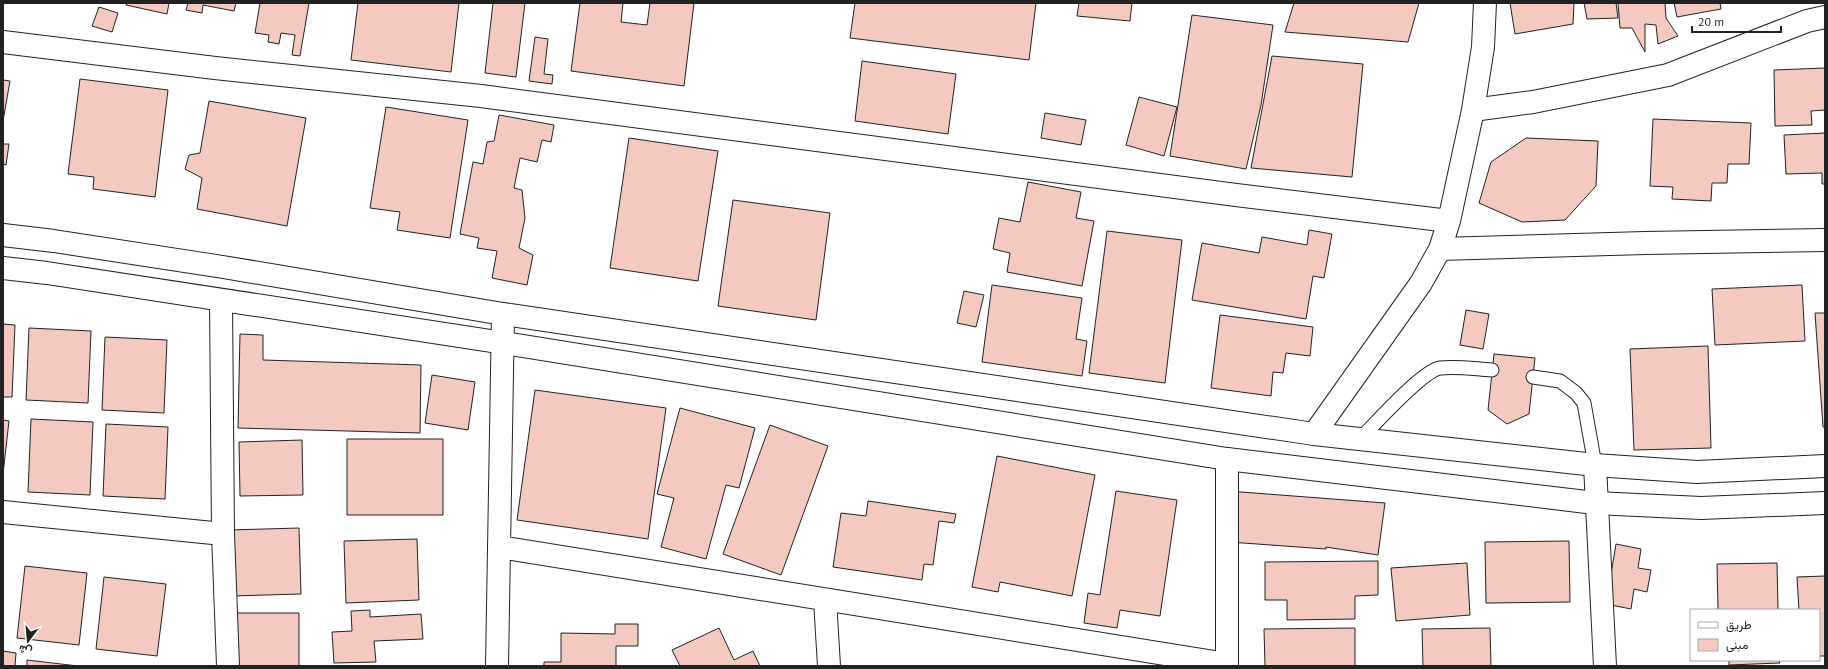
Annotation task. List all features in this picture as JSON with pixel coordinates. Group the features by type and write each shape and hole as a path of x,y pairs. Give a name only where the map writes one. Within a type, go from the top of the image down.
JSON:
{"street":[{"path":"1314,434 1422,283 1440,249 1449,221 1473,110 1483,47 1485,3"},
{"path":"1473,110 1533,102 1668,75 1812,14"},
{"path":"3,42 215,68 481,96 1228,194 1449,221"},
{"path":"3,236 54,241 223,267 503,314 1314,434 1595,465 1697,472 1825,466"},
{"path":"1440,249 1645,243 1825,240"},
{"path":"3,268 47,273 221,301 504,343 1226,459 1595,503 1701,508 1825,503"},
{"path":"221,301 222,534 228,666"},
{"path":"497,666 504,343 503,314"},
{"path":"500,547 1227,665 1226,459"},
{"path":"1595,465 1595,503 1605,666"},
{"path":"3,512 222,534"},
{"path":"825,600 829,666"}],"lane":[{"path":"1360,439 1414,384 1438,368 1454,367 1492,370"},
{"path":"1533,377 1560,381 1576,392 1584,403 1595,465"}],"building":[{"path":"127,3 169,3 167,14 126,5"},
{"path":"188,3 236,3 234,11 203,5 202,13 186,10"},
{"path":"260,3 309,3 300,56 292,55 295,35 281,33 279,44 268,42 269,35 255,33"},
{"path":"358,3 459,3 451,72 351,60"},
{"path":"493,3 525,3 516,77 485,73"},
{"path":"580,3 623,3 621,22 647,25 650,3 694,3 684,86 571,71"},
{"path":"855,3 1036,3 1029,60 850,38"},
{"path":"1079,3 1132,3 1130,21 1077,16"},
{"path":"1294,3 1419,3 1408,42 1285,32"},
{"path":"1510,3 1574,3 1573,24 1515,34"},
{"path":"1584,3 1616,3 1618,18 1587,19"},
{"path":"1618,3 1665,3 1666,18 1678,36 1658,44 1656,25 1645,24 1645,52 1632,28 1620,28"},
{"path":"1674,3 1720,3 1721,9 1677,17"},
{"path":"99,7 118,13 112,32 92,26"},
{"path":"1192,15 1273,25 1261,105 1246,169 1170,156"},
{"path":"535,37 548,39 544,74 553,75 552,84 529,81"},
{"path":"1272,56 1363,64 1352,177 1251,168"},
{"path":"862,61 956,74 948,134 855,121"},
{"path":"1825,68 1825,110 1811,111 1812,125 1775,126 1774,70"},
{"path":"80,79 168,90 155,197 93,189 94,177 68,174"},
{"path":"3,80 10,81 3,121"},
{"path":"1139,97 1177,107 1164,156 1126,145"},
{"path":"209,101 306,118 287,226 197,209 202,178 185,169 189,155 200,153"},
{"path":"386,107 468,120 450,238 397,230 400,212 370,208"},
{"path":"1045,113 1086,120 1081,145 1041,138"},
{"path":"499,115 554,125 551,142 542,140 537,162 520,158 514,188 522,190 525,218 519,248 533,255 527,285 492,278 497,251 477,248 479,238 460,234 473,162 483,164 487,142 494,141"},
{"path":"1653,119 1751,123 1749,164 1728,164 1727,183 1712,183 1711,201 1672,199 1673,187 1650,186"},
{"path":"1825,133 1825,184 1822,184 1822,173 1786,174 1784,135"},
{"path":"629,138 718,151 698,281 610,268"},
{"path":"1526,138 1598,141 1596,186 1565,220 1522,222 1479,203 1491,162"},
{"path":"3,144 9,144 6,165 3,164"},
{"path":"1028,182 1081,192 1076,218 1094,221 1082,286 1007,272 1010,253 993,249 999,218 1020,222"},
{"path":"733,200 830,213 816,320 718,306"},
{"path":"1309,230 1332,234 1324,278 1313,276 1306,319 1192,300 1202,243 1259,253 1262,237 1307,245"},
{"path":"1107,231 1182,240 1165,383 1089,373"},
{"path":"992,285 1082,298 1076,339 1087,341 1082,376 982,362"},
{"path":"1802,285 1805,341 1715,345 1712,289"},
{"path":"964,291 984,295 976,327 957,323"},
{"path":"1466,310 1489,314 1483,349 1460,345"},
{"path":"1815,313 1825,313 1825,427 1823,427"},
{"path":"1220,315 1313,327 1310,356 1286,353 1283,373 1273,372 1271,396 1211,388"},
{"path":"3,324 15,325 12,397 3,397"},
{"path":"29,328 91,331 88,403 26,400"},
{"path":"240,334 263,335 263,360 421,365 420,433 238,428"},
{"path":"105,337 167,340 164,413 102,410"},
{"path":"1708,346 1711,448 1634,450 1630,349"},
{"path":"1494,354 1535,358 1529,414 1507,424 1488,410"},
{"path":"432,375 475,382 468,430 425,423"},
{"path":"535,390 666,408 648,539 517,520"},
{"path":"680,408 755,428 739,488 726,485 706,559 661,547 674,498 657,494"},
{"path":"31,419 93,422 90,495 28,492"},
{"path":"3,420 9,421 3,474"},
{"path":"106,424 168,427 165,499 103,496"},
{"path":"770,425 828,446 781,575 723,554"},
{"path":"347,439 443,439 443,515 347,515"},
{"path":"302,440 303,495 240,496 239,442"},
{"path":"997,456 1095,475 1072,596 1000,582 998,592 972,587"},
{"path":"1116,491 1177,500 1160,616 1120,610 1117,628 1084,623 1088,593 1100,595"},
{"path":"1228,491 1385,503 1378,555 1326,547 1326,549 1229,542"},
{"path":"868,501 956,514 954,523 939,521 933,565 924,564 922,580 833,567 841,513 866,516"},
{"path":"299,528 301,594 231,596 229,530"},
{"path":"417,539 419,600 346,603 344,541"},
{"path":"1569,541 1570,602 1486,603 1485,542"},
{"path":"1616,544 1641,549 1638,568 1651,570 1647,592 1634,589 1631,609 1606,604"},
{"path":"1378,561 1378,595 1355,596 1355,619 1287,620 1287,600 1265,600 1265,562"},
{"path":"1467,563 1470,615 1396,621 1391,568"},
{"path":"1777,563 1778,609 1718,609 1717,564"},
{"path":"25,566 87,573 79,645 17,638"},
{"path":"1825,576 1825,656 1820,656 1820,609 1799,609 1797,577"},
{"path":"104,577 166,584 157,656 96,649"},
{"path":"370,610 370,617 421,614 423,639 374,641 376,662 334,663 332,632 352,631 351,611"},
{"path":"236,613 299,613 299,666 235,666"},
{"path":"615,624 638,624 638,646 616,646 616,666 544,666 544,662 561,662 561,633 615,634"},
{"path":"719,628 734,660 753,651 760,666 680,666 672,650"},
{"path":"1355,628 1355,666 1265,666 1264,629"},
{"path":"1490,628 1491,666 1423,666 1422,629"},
{"path":"3,651 16,653 15,666 3,666"},
{"path":"27,660 78,666 27,666"},
{"path":"1729,661 1779,661 1780,663 1729,665"}]}
